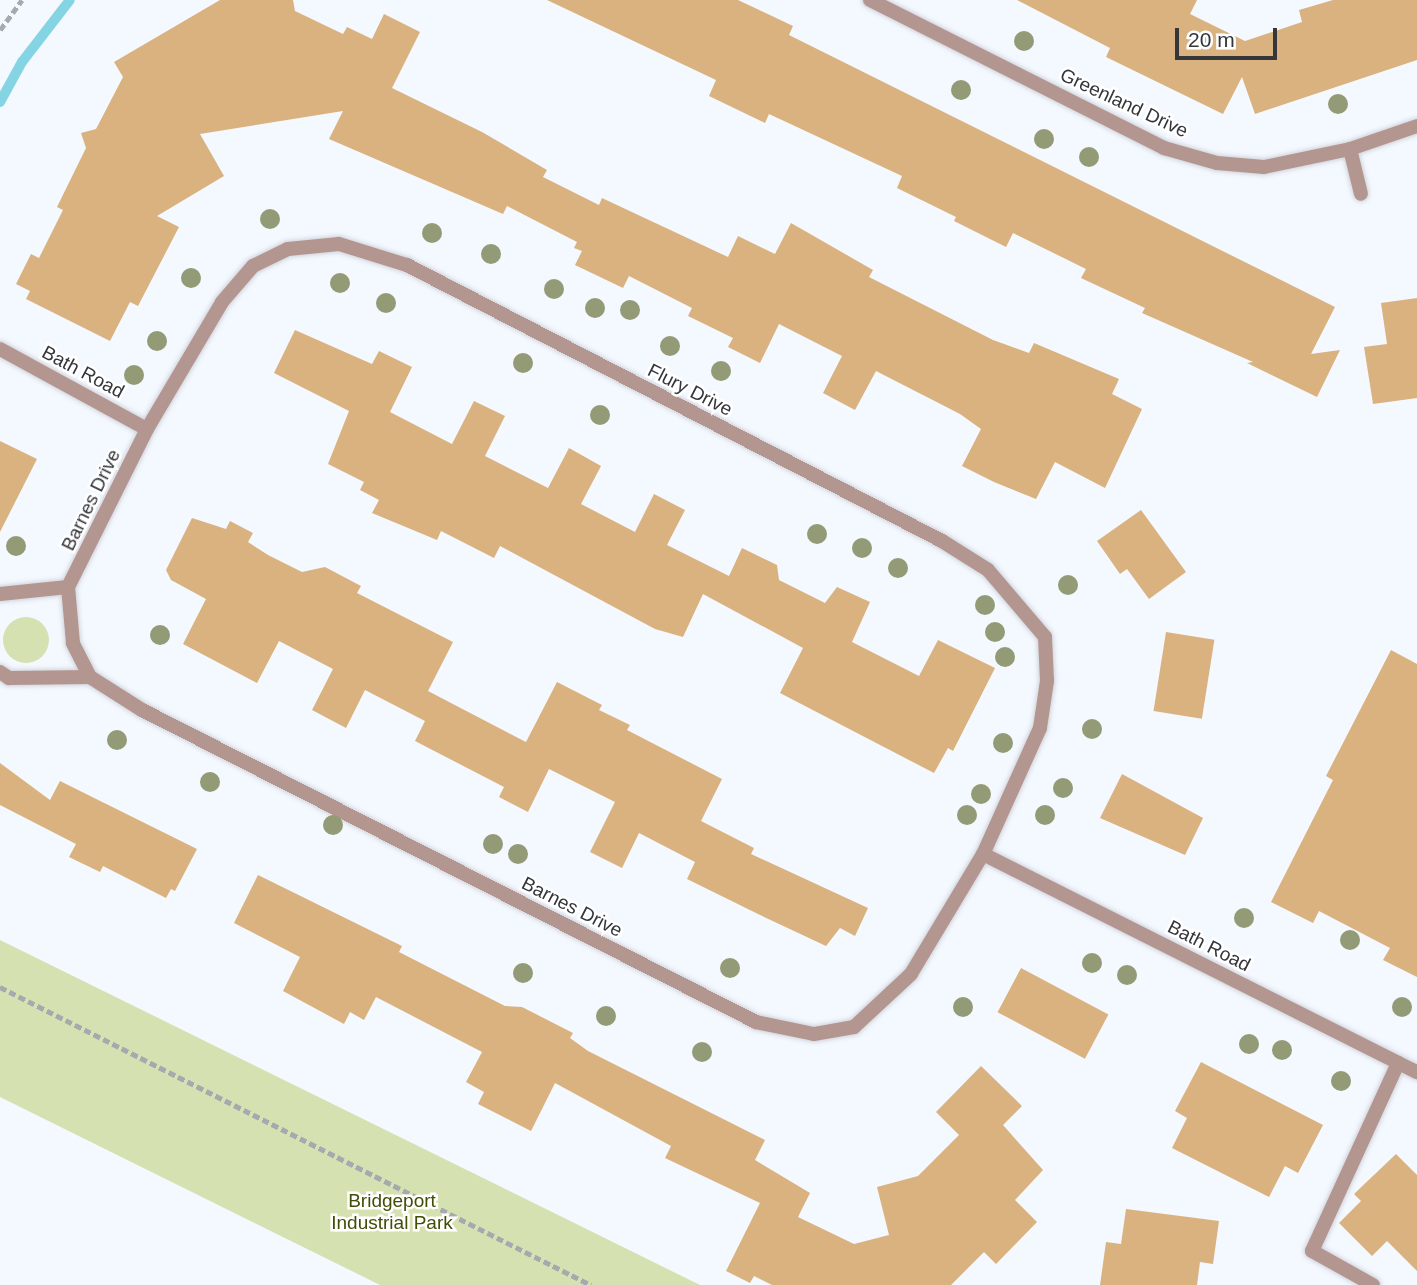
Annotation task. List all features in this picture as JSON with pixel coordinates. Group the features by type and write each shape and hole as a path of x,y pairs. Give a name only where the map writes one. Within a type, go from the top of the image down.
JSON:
{"street":[{"name":"Greenland Drive","path":"870,0 1164,148 1217,163 1264,167 1350,149 1417,126"},
{"path":"1350,149 1361,194"},
{"name":"Flury Drive","path":"147,429 222,303 253,267 288,249 338,244 419,272 942,541 988,570 1023,605 1045,637 1047,681 1040,727 983,854"},
{"name":"Bath Road","path":"0,349 147,429"},
{"name":"Barnes Drive","path":"68,587 147,429"},
{"path":"0,594 68,587 73,643 90,677 9,678 0,672"},
{"name":"Barnes Drive","path":"90,677 142,710 756,1022 814,1034 854,1027 911,974 983,854"},
{"name":"Bath Road","path":"983,854 1417,1072"},
{"path":"1373,1285 1312,1251 1398,1063"}],"path":[{"path":"0,30 22,0"},
{"path":"0,987 591,1285"}],"green space":[{"path":"26,617 42,624 49,640 42,656 26,663 10,656 3,640 10,624"},
{"name":"Bridgeport Industrial Park","path":"0,940 700,1285 380,1285 0,1097"}],"building":[{"path":"220,0 293,0 295,11 343,34 347,27 372,39 384,14 420,32 392,88 482,132 547,170 543,177 599,205 602,198 728,257 738,236 775,254 791,223 873,270 869,277 993,340 1029,353 1034,343 1119,379 1112,394 1142,409 1105,488 1055,462 1036,499 994,482 962,466 981,429 960,414 876,371 855,410 823,393 842,356 779,324 760,363 728,347 733,338 688,316 692,308 629,276 623,288 575,265 582,251 574,248 577,242 507,206 503,214 329,139 343,111 200,134 224,176 157,216 179,227 138,306 130,302 110,341 26,299 30,291 16,284 31,254 39,258 63,210 57,207 86,148 81,133 96,129 123,77 114,62"},
{"path":"547,0 738,0 793,26 789,35 1335,307 1311,354 1340,350 1317,397 1247,363 1253,362 1142,313 1145,308 1081,278 1086,269 1013,233 1006,247 954,221 956,217 897,188 902,176 769,114 765,123 709,96 716,80"},
{"path":"1017,0 1197,0 1190,14 1245,41 1302,22 1299,10 1333,0 1417,0 1417,60 1255,114 1242,77 1223,114 1106,57 1110,48"},
{"path":"1417,298 1417,398 1373,404 1364,347 1387,344 1381,303"},
{"path":"295,330 372,364 379,351 412,367 390,412 452,444 474,401 505,416 485,456 548,488 569,448 601,466 581,504 635,532 654,494 685,510 667,545 729,576 742,548 777,565 779,580 825,603 837,587 870,602 852,642 919,676 938,640 995,668 953,751 948,748 934,773 780,693 803,648 703,594 683,637 655,629 500,546 494,558 441,531 437,540 372,513 379,500 360,490 364,482 328,464 349,411 274,373"},
{"path":"0,441 37,459 0,532"},
{"path":"1141,510 1186,572 1149,599 1127,569 1120,574 1097,541"},
{"path":"192,518 226,529 230,521 253,533 248,542 268,555 302,572 325,567 361,586 357,593 453,642 428,691 526,742 557,682 602,705 599,710 630,725 627,730 722,779 701,821 754,848 751,854 868,908 855,936 840,928 826,946 758,914 687,879 695,862 639,833 622,868 590,852 615,802 549,769 528,812 499,797 504,787 415,741 425,721 365,690 346,728 312,710 333,669 279,641 257,683 183,644 206,599 171,580 166,570"},
{"path":"1166,632 1214,640 1202,719 1153,711"},
{"path":"1391,650 1417,664 1417,977 1383,960 1390,948 1319,911 1313,923 1271,902 1333,780 1326,776"},
{"path":"0,763 50,800 60,781 197,849 175,891 171,889 166,898 103,866 100,872 69,857 76,844 0,805"},
{"path":"1122,774 1203,818 1185,855 1100,818"},
{"path":"258,875 402,946 399,952 505,1006 522,1007 573,1033 570,1038 588,1051 765,1140 755,1160 810,1193 798,1217 854,1244 889,1235 877,1187 918,1176 959,1135 936,1112 981,1066 1022,1106 1003,1125 1043,1170 1015,1200 1037,1222 996,1264 984,1252 951,1285 772,1285 754,1276 750,1283 726,1271 760,1203 665,1158 671,1146 555,1083 531,1131 478,1104 484,1092 466,1082 482,1052 376,997 364,1020 350,1012 344,1024 283,991 300,957 234,923"},
{"path":"1021,968 1108,1014 1085,1059 998,1012"},
{"path":"1201,1062 1323,1125 1298,1173 1285,1166 1269,1197 1172,1148 1187,1118 1175,1111"},
{"path":"1396,1154 1417,1175 1417,1271 1387,1241 1372,1256 1339,1223 1361,1201 1354,1194"},
{"path":"1126,1209 1219,1221 1213,1264 1200,1262 1197,1285 1100,1285 1106,1242 1121,1244"}],"waterway":[{"path":"0,102 22,62 70,0"}]}
